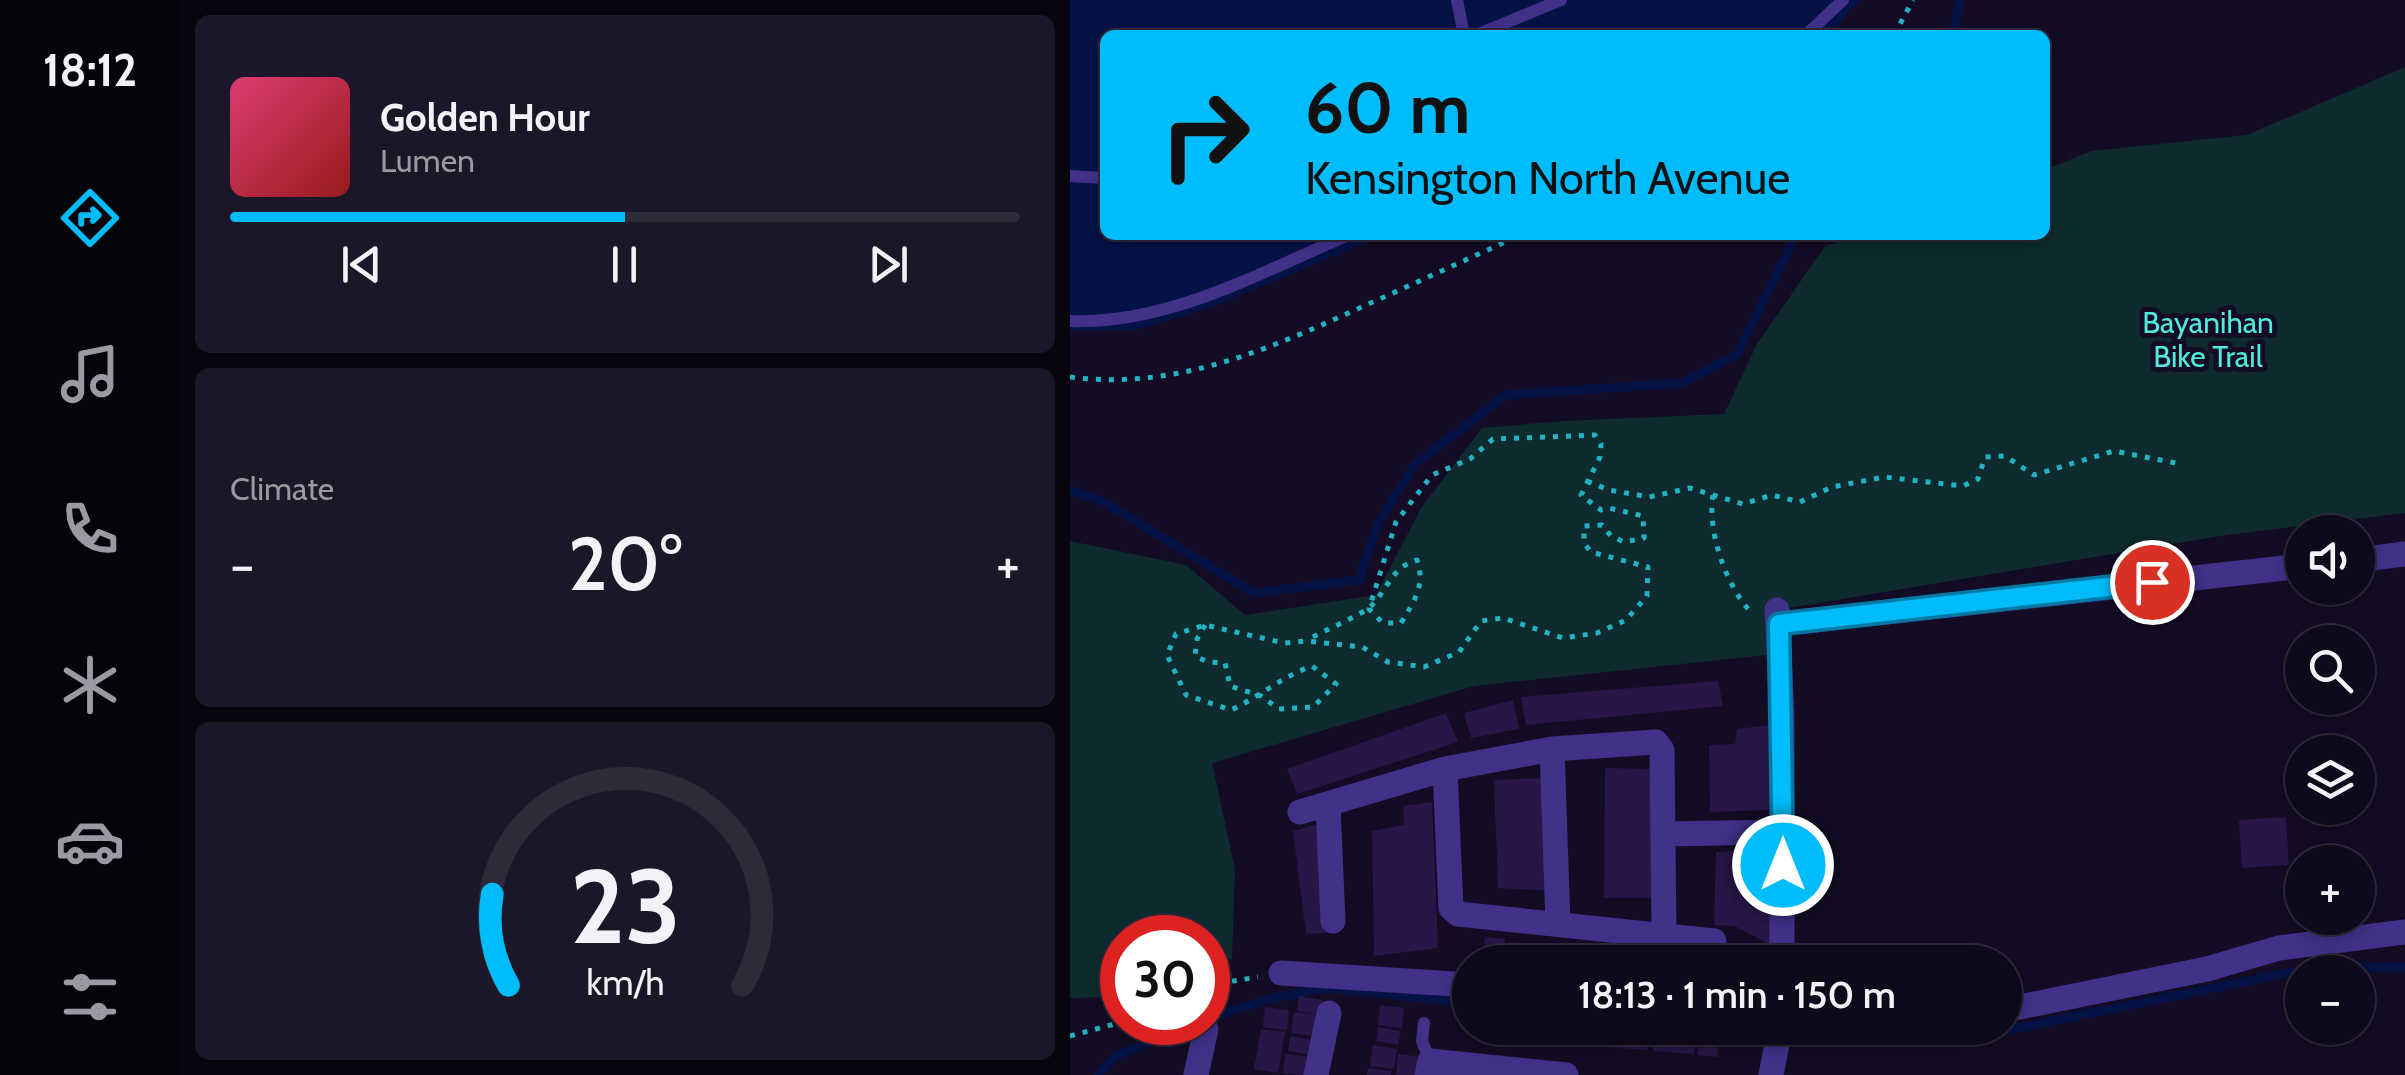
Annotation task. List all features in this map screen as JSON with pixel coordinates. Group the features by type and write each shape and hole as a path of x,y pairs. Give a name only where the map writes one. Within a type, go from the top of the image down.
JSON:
{"street":[{"path":"2375,558 2405,554"},
{"path":"1782,945 1783,832 1770,616 2285,568"},
{"path":"1300,812 1445,769 1552,749 1656,742 1662,750 1664,935"},
{"path":"1552,749 1558,924"},
{"path":"1445,769 1450,898 1451,908 1458,914 1714,941"},
{"path":"1328,806 1333,921"},
{"path":"1662,834 1783,832"},
{"path":"2022,1007 2208,970 2279,948 2405,932"},
{"path":"1281,973 1452,984"},
{"path":"1316,1075 1329,1013"},
{"path":"1196,1075 1203,1045"},
{"path":"1771,1075 1777,1045"},
{"path":"1428,1068 1549,1074"}],"lane":[{"path":"1458,0 1463,30"},
{"path":"1488,30 1562,0"},
{"path":"1811,30 1843,0"},
{"path":"1070,176 1100,178"},
{"path":"1070,321 1115,321 1156,313 1337,240"},
{"path":"1424,1023 1422,1041 1428,1068"}],"path":[{"path":"1897,30 1912,0"},
{"path":"1070,377 1166,376 1259,353 1510,240"},
{"path":"1205,625 1197,639 1195,656 1225,663 1230,686 1261,696 1279,709 1313,707 1336,684 1312,666 1294,673 1261,696 1231,710 1186,695 1168,655 1176,634 1205,625 1284,643 1306,641 1362,647 1388,662 1424,667 1459,652 1481,621 1503,618 1562,638 1597,634 1626,620 1647,596 1648,567 1591,552 1584,543 1584,526 1602,525 1611,536 1624,542 1644,538 1643,516 1609,508 1600,510 1581,495 1600,456 1601,444 1595,435 1493,439 1470,459 1432,475 1396,522 1369,609"},
{"path":"1587,481 1609,490 1650,497 1690,488 1742,504 1772,495 1800,502 1832,487 1884,477 1963,486 1978,479 1985,457 2006,456 2034,474 2114,451 2181,464"},
{"path":"1714,495 1710,516 1741,601 1770,616"},
{"path":"1306,641 1369,609 1402,564 1417,560 1422,576 1401,623 1383,624 1369,609"},
{"path":"1230,981 1281,973"},
{"path":"1070,1036 1100,1028"}],"green space":[{"name":"Bayanihan Bike Trail","path":"2405,67 2405,513 2375,517 2285,515 2285,528 1765,612 1767,655 1474,686 1212,763 1235,869 1232,959 1230,915 1100,915 1100,997 1070,998 1070,541 1186,565 1245,615 1376,595 1421,508 1482,428 1724,414 1757,344 1825,246 1847,240 2050,240 2050,168 2091,151 2247,135"}],"shaded area":[{"path":"1070,0 1861,0 1834,30 1100,30 1100,240 1373,240 1213,307 1136,330 1070,331"}],"building":[{"path":"1718,681 1723,706 1526,725 1521,697"},
{"path":"1513,700 1519,729 1471,738 1464,713"},
{"path":"1446,713 1458,742 1297,794 1287,769"},
{"path":"1769,725 1770,810 1710,812 1709,745 1735,744 1737,729"},
{"path":"1605,768 1657,769 1658,898 1604,898"},
{"path":"1547,778 1551,891 1498,888 1494,780"},
{"path":"1432,802 1438,948 1374,956 1372,831 1404,825 1403,806"},
{"path":"2285,817 2285,865 2242,868 2239,820"},
{"path":"1322,823 1333,932 1306,934 1293,831"},
{"path":"1716,852 1771,855 1770,945 1735,926 1714,925"},
{"path":"1485,937 1505,939 1504,945 1484,945"},
{"path":"1299,996 1322,1000 1319,1015 1297,1011"},
{"path":"1380,1005 1404,1008 1402,1028 1378,1025"},
{"path":"1265,1007 1289,1010 1287,1030 1263,1027"},
{"path":"1294,1012 1318,1015 1315,1036 1291,1033"},
{"path":"1378,1027 1401,1031 1398,1045 1376,1041"},
{"path":"1261,1029 1285,1032 1278,1073 1254,1069"},
{"path":"1290,1036 1313,1040 1310,1055 1288,1051"},
{"path":"1373,1045 1397,1049 1394,1069 1370,1066"},
{"path":"1592,1045 1647,1045 1647,1050"},
{"path":"1654,1045 1695,1045 1694,1054 1653,1051"},
{"path":"1698,1045 1718,1045 1717,1057 1697,1055"},
{"path":"1285,1054 1309,1057 1307,1075 1283,1074"},
{"path":"1398,1054 1423,1057 1420,1075 1396,1075"},
{"path":"1368,1068 1392,1071 1391,1075 1367,1075"}],"waterway":[{"path":"1953,30 1960,0"},
{"path":"1070,490 1104,502 1254,593 1359,580 1378,523 1415,464 1506,395 1682,383 1737,354 1794,240"},
{"path":"2022,1027 2312,968 2405,967"},
{"path":"1230,1011 1327,988 1452,1001"},
{"path":"1098,1075 1116,1056 1143,1045"}],"route":[{"path":"1783,865 1779,624 2152,582"}]}
